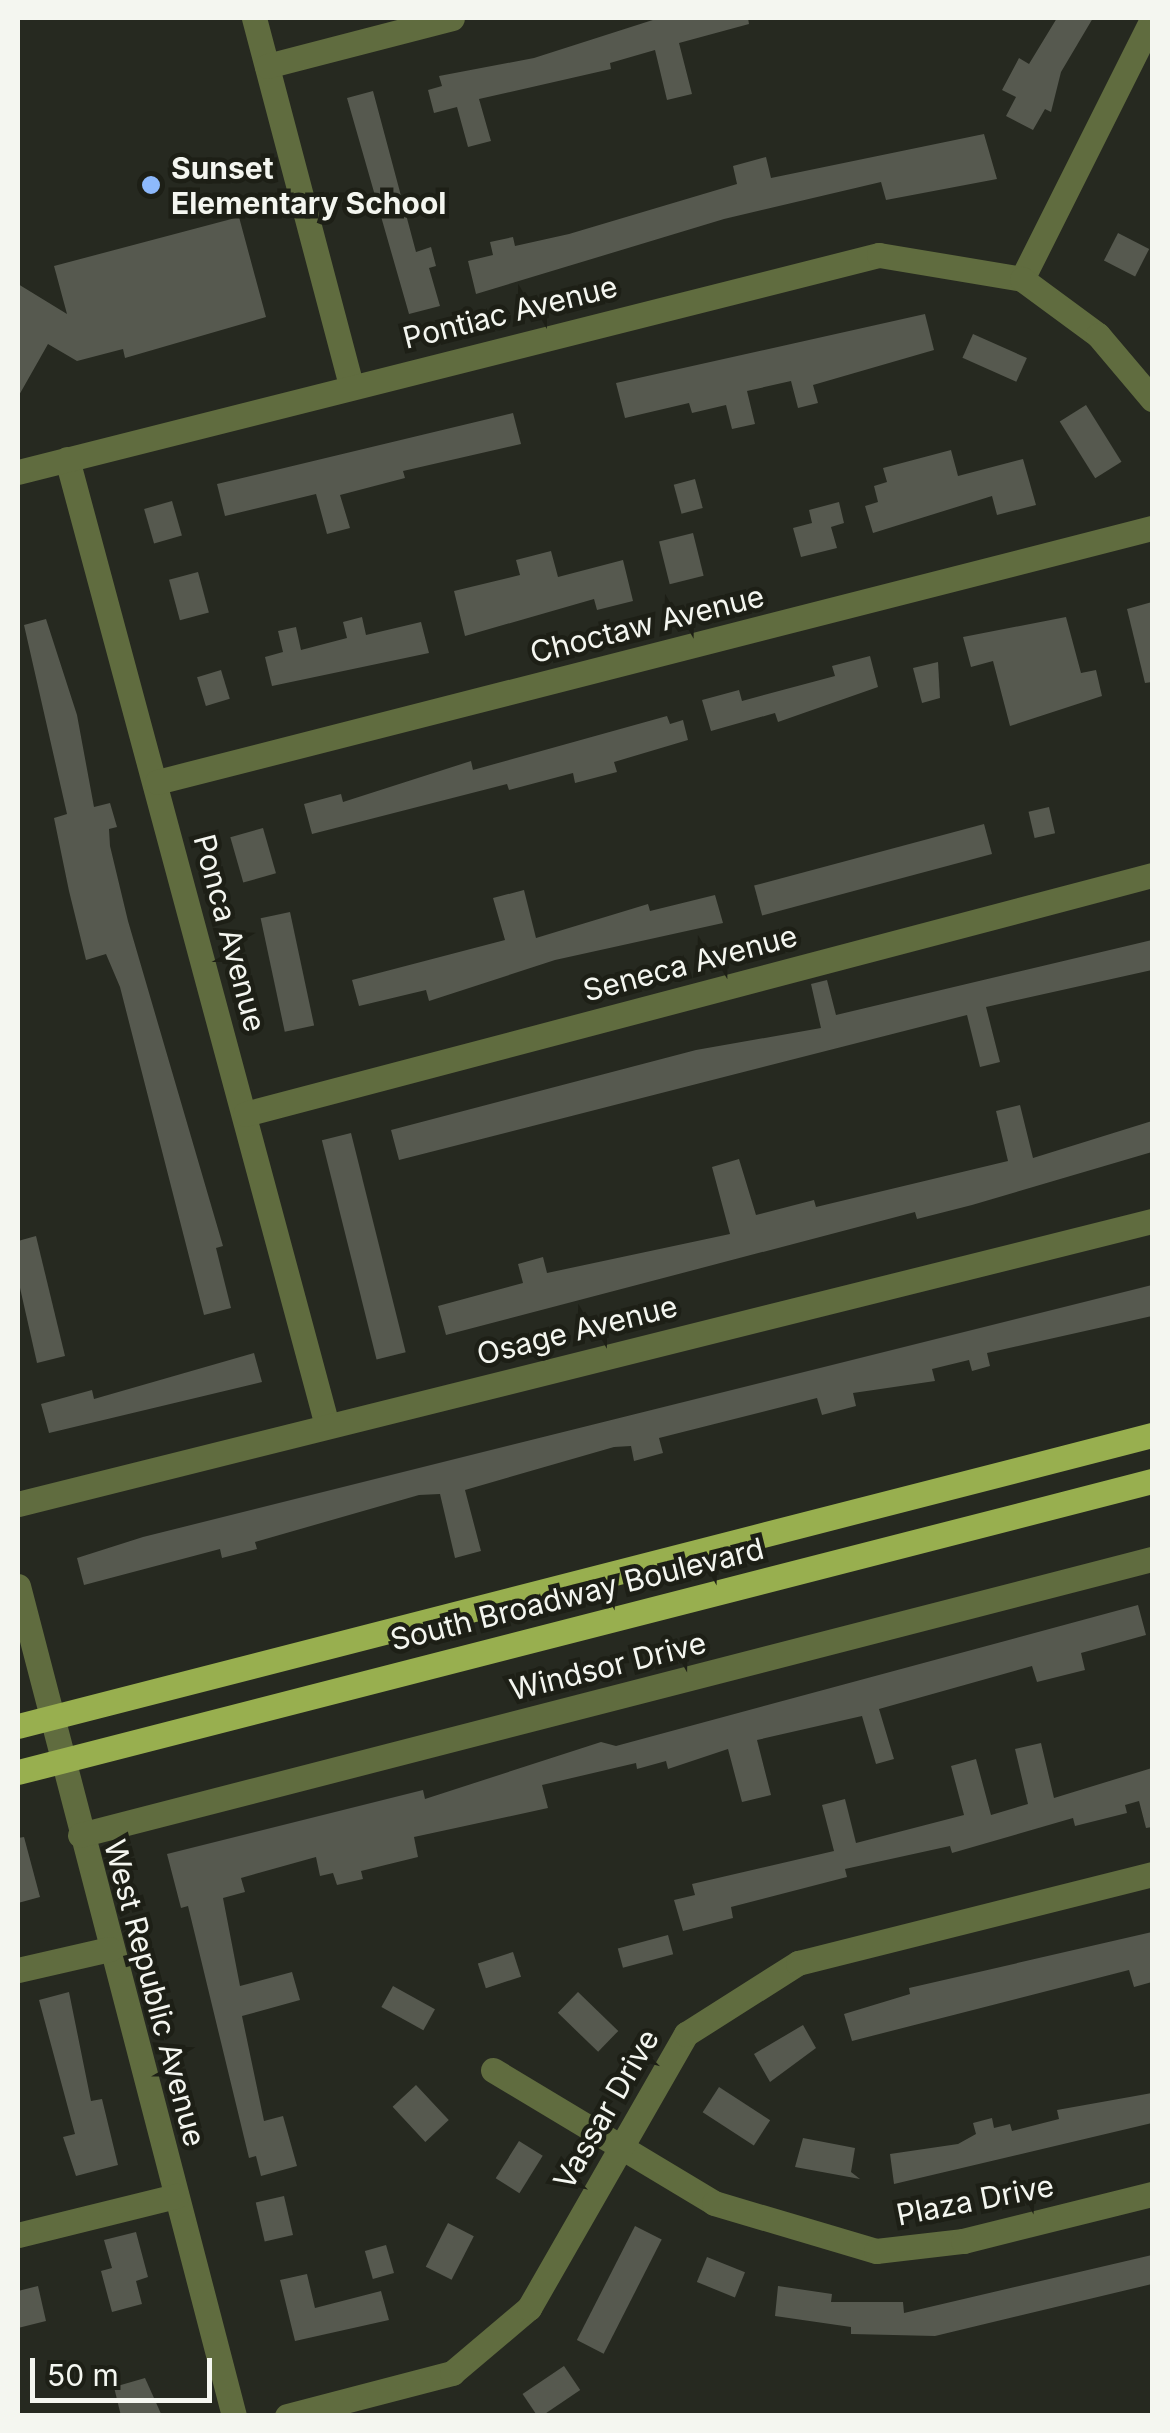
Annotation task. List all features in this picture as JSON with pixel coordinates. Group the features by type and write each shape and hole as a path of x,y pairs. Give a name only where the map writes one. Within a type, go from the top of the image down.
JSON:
{"main road":[{"name":"South Broadway Boulevard","path":"18,1726 1152,1435"},
{"name":"South Broadway Boulevard","path":"18,1772 1152,1481"}],"street":[{"path":"254,18 351,385"},
{"path":"266,66 452,18"},
{"path":"1152,19 1022,279 1098,335 1152,399"},
{"name":"Pontiac Avenue","path":"18,472 879,255 1022,279"},
{"name":"Ponca Avenue","path":"67,459 328,1425"},
{"name":"Choctaw Avenue","path":"157,782 1152,528"},
{"name":"Seneca Avenue","path":"245,1114 1152,874"},
{"name":"Osage Avenue","path":"18,1504 1152,1221"},
{"name":"Windsor Drive","path":"80,1835 1152,1560"},
{"name":"West Republic Avenue","path":"18,1586 55,1716 80,1835 234,2416"},
{"name":"Vassar Drive","path":"288,2416 452,2373 529,2308 686,2034 798,1963 1152,1874"},
{"path":"18,1970 110,1949"},
{"name":"Plaza Drive","path":"493,2070 624,2143 714,2203 876,2252 963,2242 1152,2194"},
{"path":"18,2235 176,2196"}],"building":[{"path":"659,18 748,18 749,24 679,43 692,94 667,100 655,50 610,63 611,69 479,99 491,141 468,147 457,107 434,113 428,90 442,86 439,76 534,58"},
{"path":"1057,18 1093,18 1061,72 1051,112 1045,109 1033,130 1006,116 1016,97 1002,90 1019,58 1029,64"},
{"path":"373,91 416,252 431,247 436,266 429,268 440,306 409,314 347,98"},
{"path":"984,134 997,179 886,200 881,182 724,219 476,294 468,261 493,255 490,242 513,237 515,246 569,234 737,184 733,166 766,157 771,178"},
{"path":"239,217 266,317 125,358 123,349 77,361 48,344 18,397 18,284 67,314 54,266"},
{"path":"1118,233 1149,249 1135,277 1104,261"},
{"path":"925,314 934,350 813,385 818,403 798,408 791,381 747,391 755,424 732,429 726,405 692,413 689,403 625,418 616,383"},
{"path":"973,334 1027,358 1016,382 962,358"},
{"path":"1086,405 1122,462 1095,478 1060,421"},
{"path":"513,413 521,444 403,471 405,478 340,495 350,528 327,534 316,494 225,516 217,484"},
{"path":"951,450 958,476 1023,459 1036,505 997,515 992,496 873,533 865,506 878,502 874,486 887,482 883,468"},
{"path":"695,479 703,508 682,514 674,485"},
{"path":"172,501 182,536 154,544 144,509"},
{"path":"839,502 844,523 831,527 837,548 801,557 793,528 812,523 809,510"},
{"path":"693,533 704,576 670,584 659,541"},
{"path":"551,551 558,577 623,560 633,601 597,610 594,599 465,636 454,591 520,575 516,560"},
{"path":"198,572 209,613 180,620 169,580"},
{"path":"1152,602 1152,682 1145,683 1127,609"},
{"path":"362,617 366,635 421,622 429,653 272,686 265,657 283,652 278,631 296,627 301,650 347,638 343,622"},
{"path":"1066,617 1081,673 1096,670 1102,696 1010,726 993,661 971,667 963,637"},
{"path":"46,619 77,715 94,807 110,803 117,827 109,829 110,846 128,921 223,1246 216,1248 231,1308 204,1315 120,987 106,954 86,960 69,891 54,818 67,814 24,625"},
{"path":"870,656 878,687 778,722 775,713 711,731 702,700 739,690 742,701 835,676 832,666"},
{"path":"938,662 940,698 922,703 913,668"},
{"path":"221,670 230,699 206,706 197,677"},
{"path":"667,716 670,724 683,720 688,740 614,762 617,772 575,783 573,773 509,790 507,784 312,834 304,804 341,794 343,802 471,761 473,770"},
{"path":"1049,807 1055,833 1035,838 1029,812"},
{"path":"984,824 992,854 762,916 754,886"},
{"path":"263,828 276,873 243,883 230,837"},
{"path":"524,890 536,938 648,904 650,911 715,895 723,923 555,960 429,1001 426,990 359,1006 352,980 505,940 493,898"},
{"path":"290,912 314,1025 285,1032 261,918"},
{"path":"1152,940 1152,970 986,1007 1000,1062 980,1067 967,1015 399,1160 391,1130 696,1050 821,1028 811,984 827,980 836,1015"},
{"path":"1020,1105 1033,1158 1152,1121 1152,1152 972,1205 917,1219 915,1212 446,1335 438,1306 523,1283 518,1264 543,1257 547,1273 730,1234 712,1167 739,1159 756,1215 814,1200 816,1207 1008,1161 996,1111"},
{"path":"351,1133 406,1352 377,1360 322,1140"},
{"path":"36,1236 65,1356 37,1363 18,1279 18,1241"},
{"path":"1152,1285 1152,1316 987,1353 990,1366 972,1371 969,1360 932,1369 935,1381 853,1393 856,1406 822,1415 817,1398 659,1438 663,1453 634,1461 631,1446 614,1447 465,1490 481,1551 455,1558 440,1494 419,1495 255,1542 257,1549 222,1558 220,1549 84,1585 77,1558 143,1537"},
{"path":"254,1353 262,1382 49,1433 41,1404 92,1390 94,1399"},
{"path":"1138,1605 1146,1635 1081,1653 1085,1670 1037,1682 1032,1666 879,1709 894,1759 876,1764 862,1716 757,1740 771,1795 742,1802 728,1749 668,1769 666,1761 637,1769 636,1763 542,1785 548,1808 414,1837 418,1857 361,1871 363,1879 337,1885 333,1873 320,1876 316,1857 241,1878 245,1892 223,1898 240,1986 292,1972 300,2000 242,2016 264,2121 283,2116 297,2166 261,2176 256,2156 249,2158 188,1906 181,1908 167,1854 423,1790 425,1799 601,1742 616,1746"},
{"path":"1041,1743 1054,1798 1152,1768 1152,1827 1146,1828 1139,1801 1125,1805 1127,1813 1075,1826 1073,1818 952,1853 950,1846 845,1869 847,1877 731,1907 733,1918 683,1931 674,1900 695,1895 692,1884 834,1851 822,1805 845,1799 856,1843 964,1815 951,1766 976,1759 991,1815 1028,1804 1015,1749"},
{"path":"24,1837 40,1897 18,1903 18,1838"},
{"path":"1152,1932 1152,1982 1134,1987 1129,1970 852,2041 844,2014 910,1994 909,1988"},
{"path":"668,1935 673,1954 623,1968 618,1948"},
{"path":"513,1952 521,1977 486,1988 478,1963"},
{"path":"393,1986 435,2009 423,2030 381,2007"},
{"path":"69,1992 91,2101 102,2099 118,2165 76,2176 63,2137 75,2134 39,2000"},
{"path":"578,1992 618,2031 598,2052 558,2013"},
{"path":"803,2025 816,2048 770,2082 754,2054"},
{"path":"416,2085 449,2120 425,2142 393,2107"},
{"path":"719,2087 770,2120 754,2145 703,2112"},
{"path":"1152,2093 1152,2123 894,2184 890,2154 958,2144 976,2134 973,2123 992,2118 994,2128 1010,2124 1012,2131 1059,2119 1057,2110"},
{"path":"803,2138 855,2148 851,2172 860,2179 795,2167"},
{"path":"519,2141 543,2156 519,2193 496,2178"},
{"path":"284,2196 293,2235 265,2241 256,2203"},
{"path":"448,2223 474,2236 452,2280 426,2267"},
{"path":"635,2226 662,2240 604,2354 577,2340"},
{"path":"136,2232 148,2277 136,2281 142,2304 112,2312 101,2271 112,2268 104,2240"},
{"path":"386,2245 394,2273 373,2279 365,2251"},
{"path":"1152,2255 1152,2284 935,2336 851,2334 851,2327 775,2316 778,2286 832,2294 831,2302 903,2302 904,2313"},
{"path":"707,2257 745,2272 735,2297 697,2282"},
{"path":"307,2274 315,2308 381,2291 389,2320 295,2341 280,2280"},
{"path":"38,2286 46,2321 18,2328 18,2291"},
{"path":"564,2366 580,2390 542,2416 537,2416 523,2394"},
{"path":"145,2378 162,2416 121,2416 114,2387"}],"place":[{"name":"Sunset Elementary School","path":"151,185"}]}
